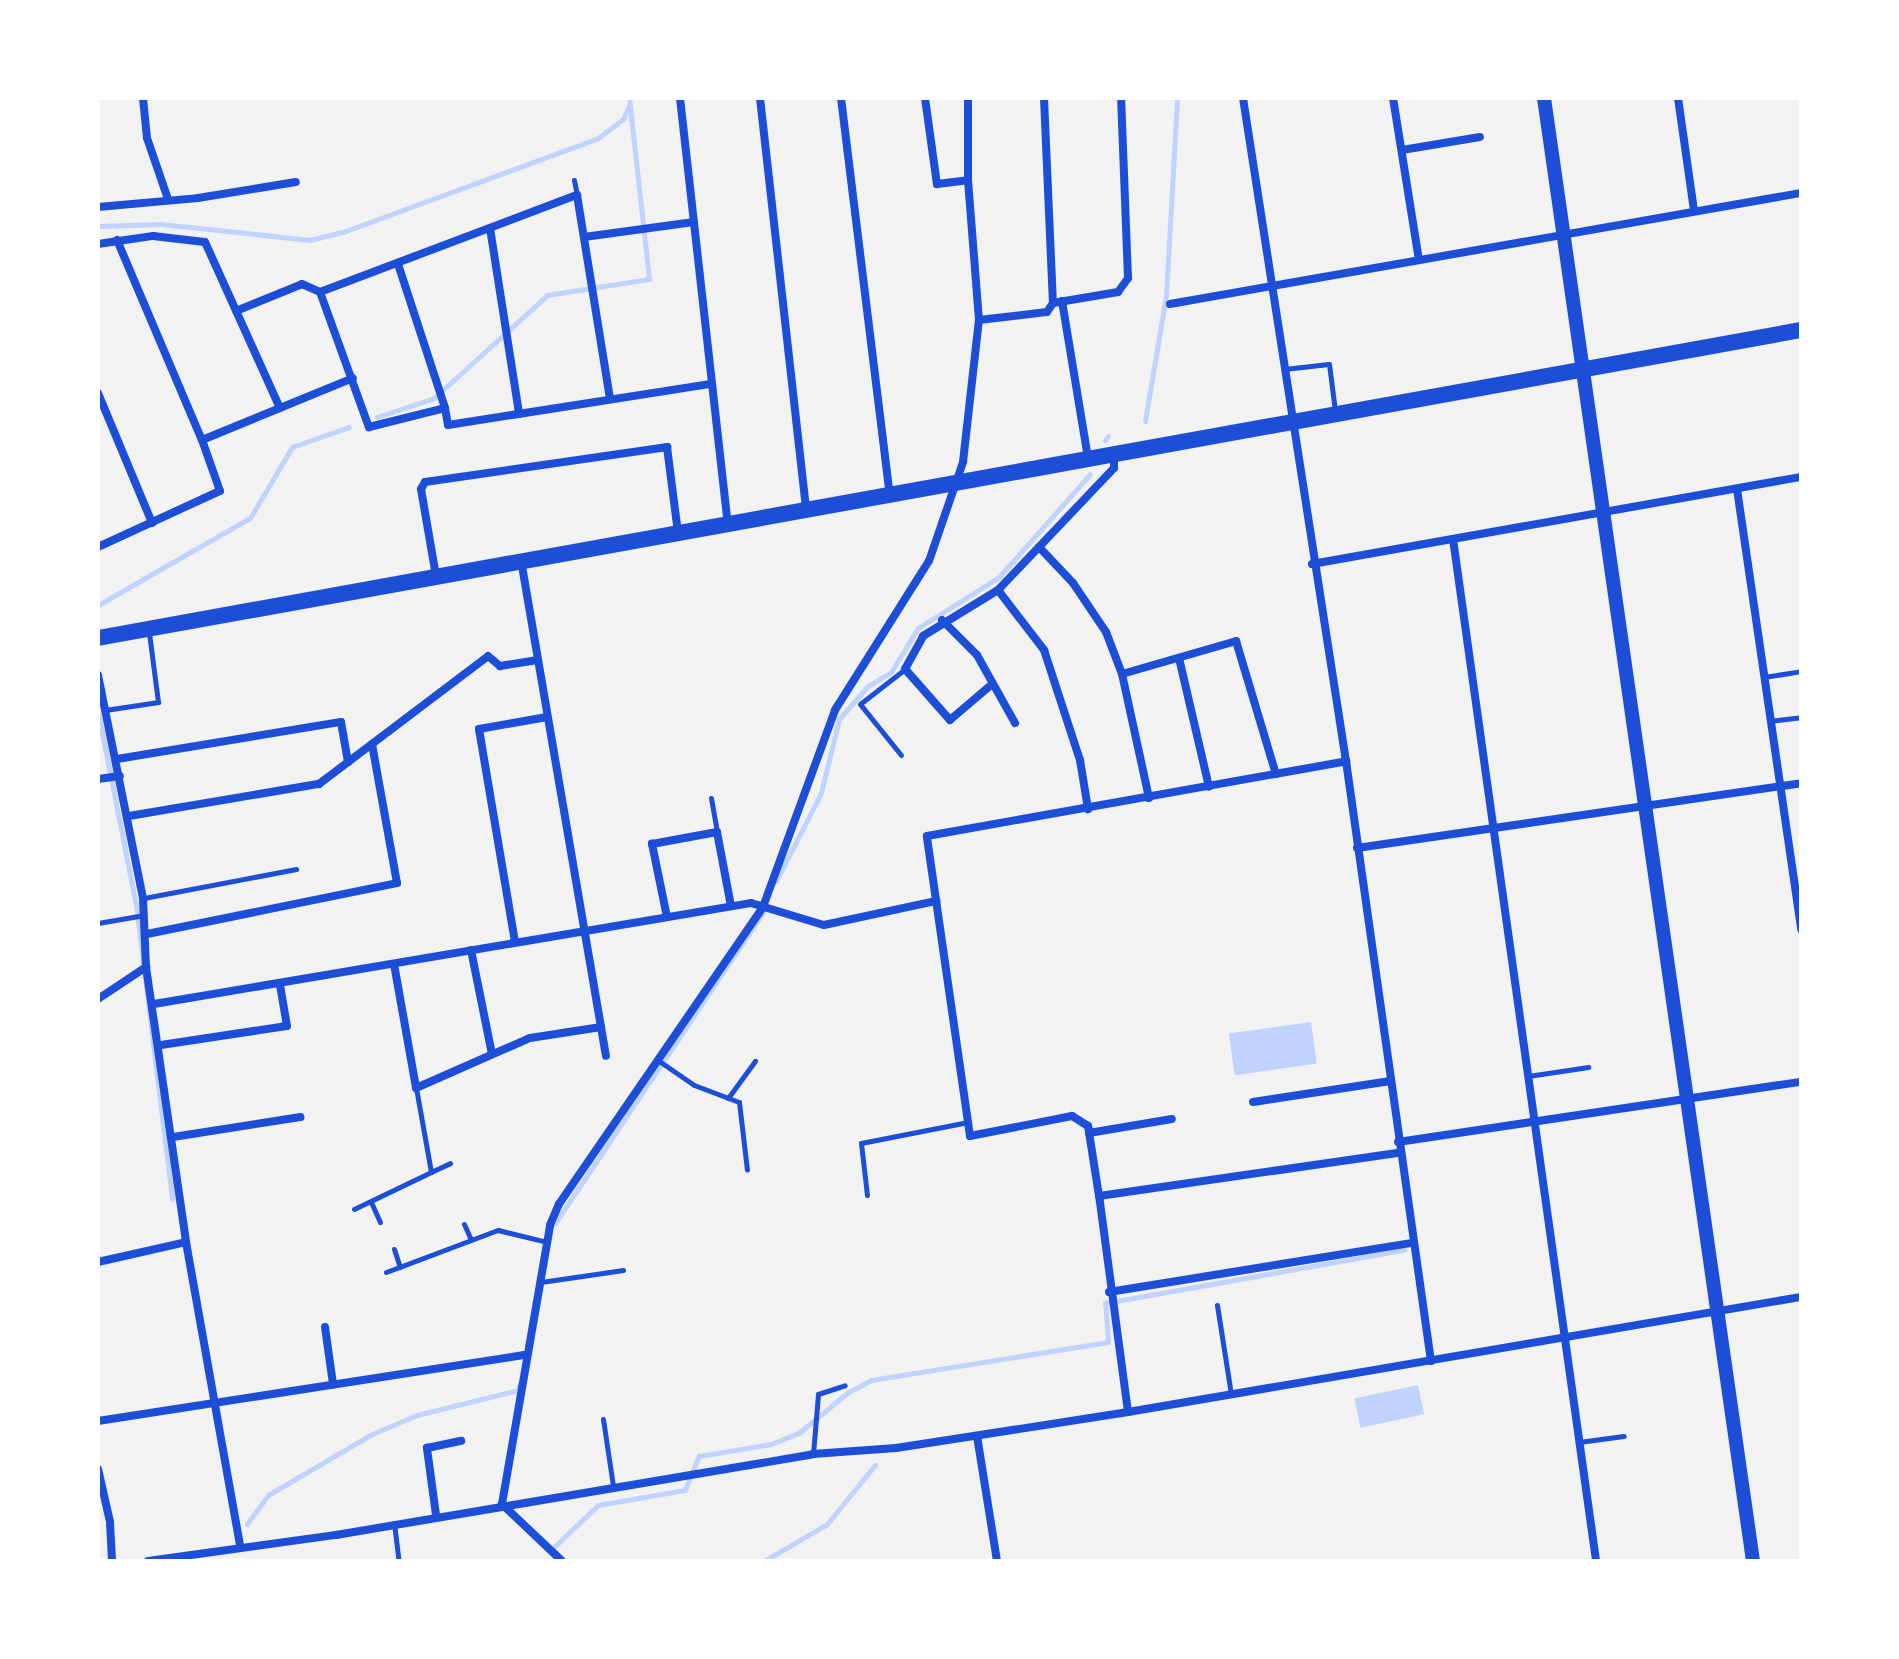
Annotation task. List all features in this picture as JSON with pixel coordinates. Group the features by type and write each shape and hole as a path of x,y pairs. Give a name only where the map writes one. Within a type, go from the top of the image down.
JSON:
{"main road":[{"path":"98,638 1801,330"}],"street":[{"path":"143,98 147,138 168,199"},
{"path":"680,98 728,523"},
{"path":"760,98 806,511"},
{"path":"841,98 890,495"},
{"path":"925,98 937,184 968,180"},
{"path":"502,1504 521,1402 524,1355 547,1242 559,1204 763,907 820,743 929,561 963,462 979,320 968,180 968,98"},
{"path":"1044,98 1057,302 1089,460"},
{"path":"979,320 1047,312 1057,302 1118,292 1128,278 1121,98"},
{"path":"1243,98 1312,564 1346,761 1399,1153 1431,1361"},
{"path":"1393,98 1419,260"},
{"path":"1544,98 1649,803 1753,1561"},
{"path":"1678,98 1694,211"},
{"path":"1402,150 1480,137"},
{"path":"98,207 296,182"},
{"path":"1170,304 1801,193"},
{"path":"236,311 302,284 320,292 577,195 610,399"},
{"path":"584,237 694,222"},
{"path":"490,228 519,414"},
{"path":"98,244 153,236 205,242 280,408"},
{"path":"98,547 220,491 202,440 117,240"},
{"path":"398,264 442,388 448,425 711,384"},
{"path":"320,292 369,427 445,408"},
{"path":"202,440 353,378"},
{"path":"98,393 152,523"},
{"path":"436,576 421,489 425,482 667,447 678,533"},
{"path":"991,685 950,720 905,669 923,636 942,620 998,590 1114,468 1114,453"},
{"path":"1312,564 1801,477"},
{"path":"1737,489 1801,929"},
{"path":"1453,539 1596,1561"},
{"path":"1039,547 1073,583 1106,632 1122,674 1149,798"},
{"path":"521,560 606,1056"},
{"path":"998,590 1044,650 1080,760 1088,809"},
{"path":"942,620 977,655 991,685 1015,723"},
{"path":"1122,674 1236,641 1276,774"},
{"path":"129,816 319,784 488,656 500,666 538,660"},
{"path":"1179,658 1209,787"},
{"path":"98,675 117,759 110,778 129,816 143,898 147,934 146,967 161,1045 186,1242 240,1545"},
{"path":"515,942 479,729 547,717"},
{"path":"117,759 341,722 348,762"},
{"path":"147,934 397,883 372,744"},
{"path":"1128,1412 1089,1133 1072,1116 970,1136 927,836 1346,761"},
{"path":"1357,848 1801,783"},
{"path":"667,917 652,844 717,832 731,906"},
{"path":"154,1004 731,906 763,907 824,925 936,901"},
{"path":"471,950 492,1054"},
{"path":"394,964 416,1088 530,1038 601,1027"},
{"path":"98,999 146,967"},
{"path":"161,1045 287,1026 280,985"},
{"path":"1253,1102 1390,1081"},
{"path":"1398,1142 1801,1082"},
{"path":"173,1137 300,1117"},
{"path":"1089,1133 1172,1119"},
{"path":"1099,1196 1399,1153"},
{"path":"98,1262 186,1242"},
{"path":"1109,1292 1412,1243"},
{"path":"148,1561 240,1545 308,1540 436,1515 813,1454 977,1436 1128,1412 1431,1361 1566,1333 1801,1297"},
{"path":"325,1327 333,1384"},
{"path":"98,1421 524,1355"},
{"path":"977,1436 997,1561"},
{"path":"436,1515 427,1448 461,1441"},
{"path":"98,1469 110,1522 112,1561"},
{"path":"502,1504 562,1561"}],"lane":[{"path":"574,180 577,195"},
{"path":"1284,369 1329,364 1335,412"},
{"path":"105,710 158,702 149,629"},
{"path":"901,755 860,704 905,669"},
{"path":"1764,677 1800,671"},
{"path":"1770,721 1801,717"},
{"path":"711,798 717,832"},
{"path":"276,864 277,873"},
{"path":"143,898 296,869"},
{"path":"98,923 145,915"},
{"path":"659,1061 694,1085 739,1102 747,1170"},
{"path":"728,1098 755,1061"},
{"path":"1528,1076 1588,1067"},
{"path":"416,1088 431,1172"},
{"path":"867,1195 861,1143 968,1122"},
{"path":"354,1209 450,1163"},
{"path":"371,1202 380,1222"},
{"path":"464,1224 471,1240"},
{"path":"386,1272 498,1230 547,1242"},
{"path":"394,1249 400,1267"},
{"path":"539,1282 623,1270"},
{"path":"1217,1305 1231,1395"},
{"path":"813,1454 818,1394 845,1385"},
{"path":"603,1419 613,1486"},
{"path":"1579,1442 1624,1436"},
{"path":"394,1523 399,1561"}],"water":[{"path":"1311,1022 1317,1064 1235,1075 1229,1034"},
{"path":"1418,1385 1424,1414 1361,1428 1354,1399"}],"waterway":[{"path":"377,417 434,398 547,295 649,279 629,98"},
{"path":"1145,421 1166,296 1177,98"},
{"path":"98,226 161,224 310,240 343,232 598,138 623,119 629,106"},
{"path":"98,605 250,518 292,447 349,427"},
{"path":"1105,440 1108,436"},
{"path":"776,881 821,793 839,719 868,686 891,672 918,628 999,577 1090,474"},
{"path":"98,712 136,905 172,1199"},
{"path":"555,1223 763,912"},
{"path":"555,1546 598,1505 685,1490 699,1456 771,1444 800,1432 847,1393 871,1380 1108,1342 1105,1303 1404,1250"},
{"path":"247,1524 268,1495 372,1434 417,1415 518,1390 519,1385"},
{"path":"764,1561 827,1524 875,1465"}]}
